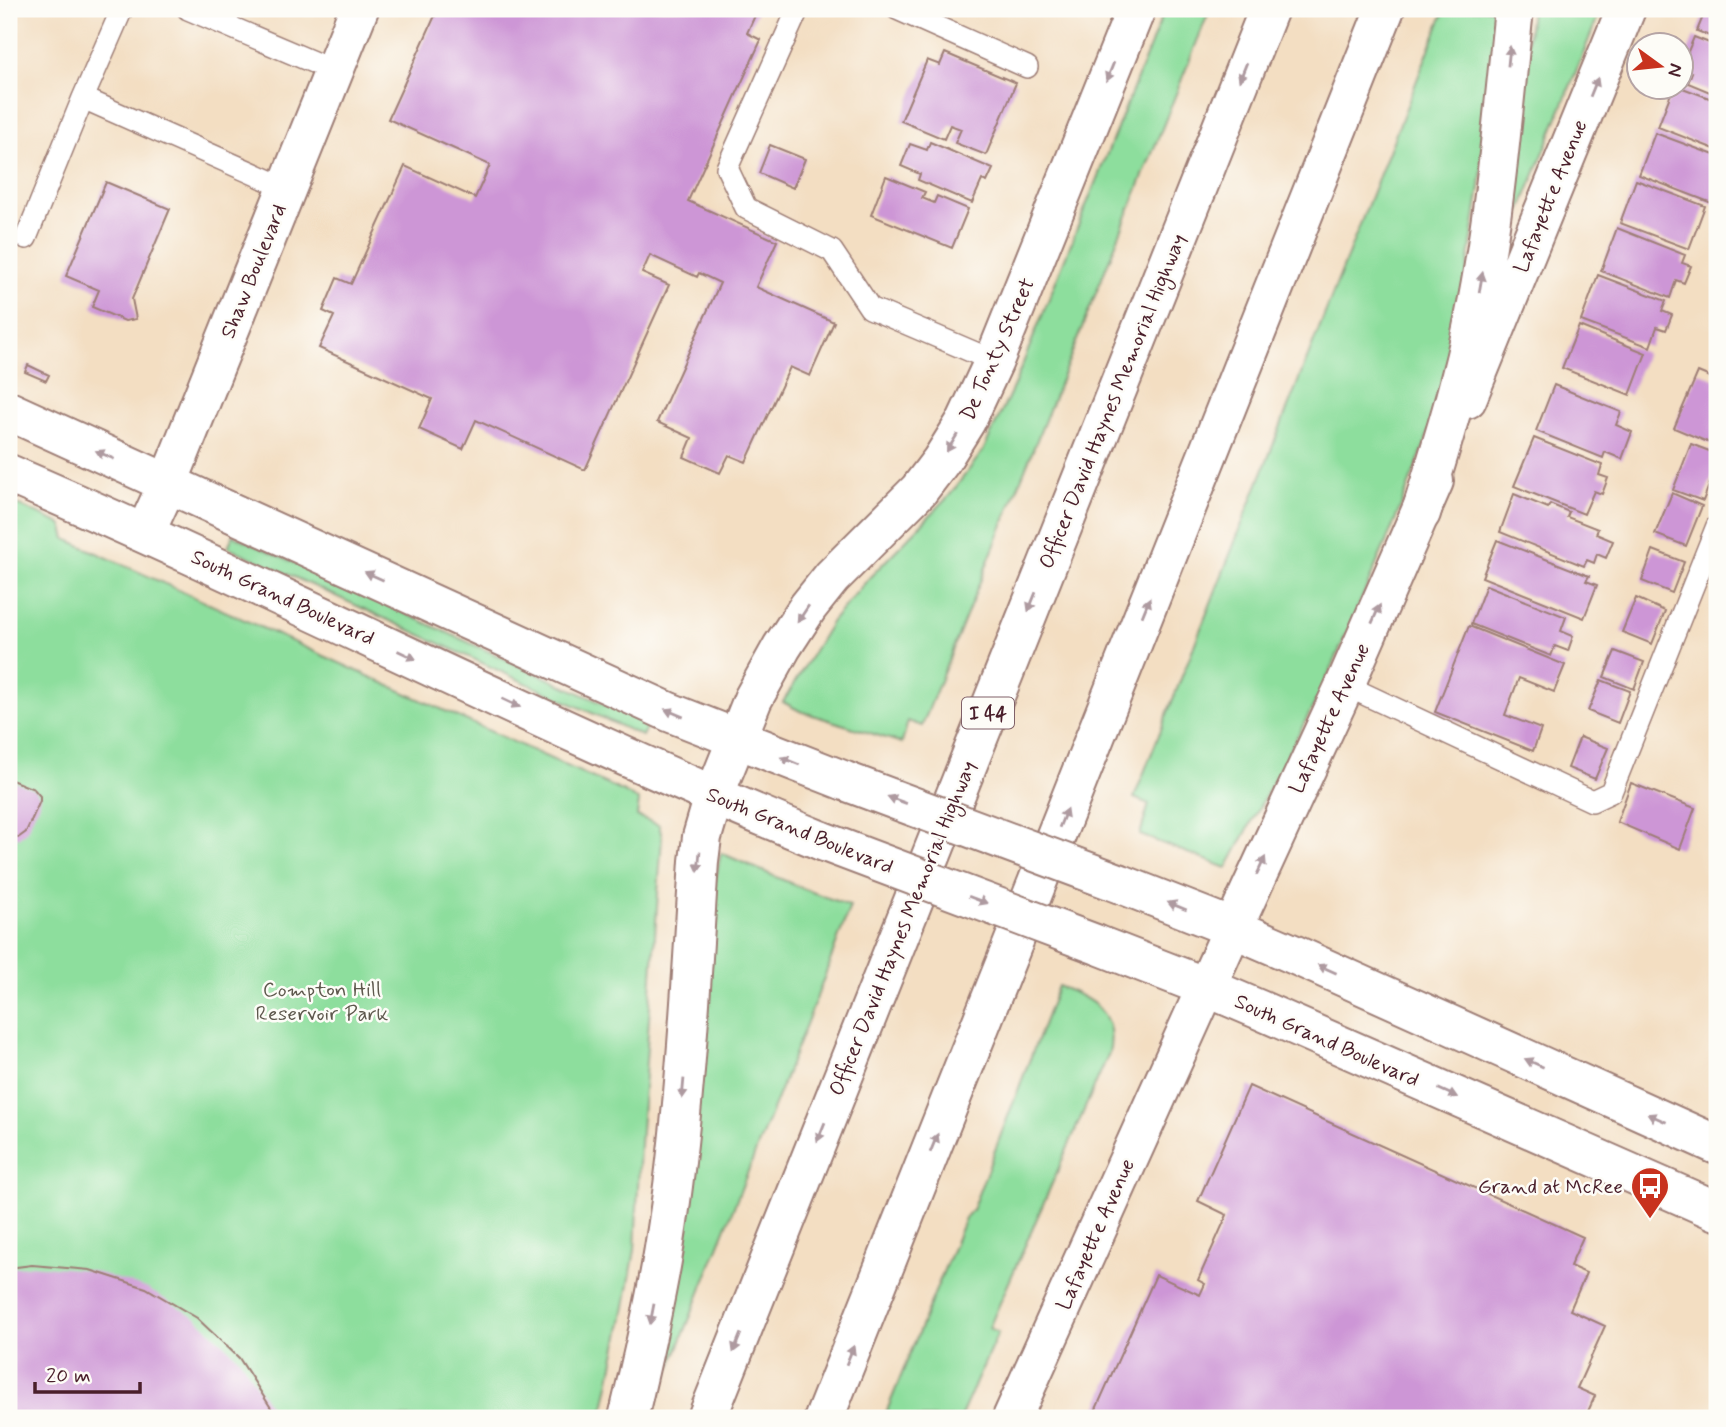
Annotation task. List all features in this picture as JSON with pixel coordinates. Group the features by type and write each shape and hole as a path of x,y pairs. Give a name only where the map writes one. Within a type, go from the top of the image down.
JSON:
{"main road":[{"name":"Shaw Boulevard","path":"145,533 168,483 359,9"},
{"name":"De Tonty Street","path":"628,1418 646,1345 665,1242 678,1140 699,861 702,837 714,796 761,684 808,607 832,578 919,490 966,421 995,361 1136,9"},
{"name":"Officer David Haynes Memorial Highway","path":"707,1418 1269,9"},
{"path":"824,1418 1385,9"},
{"path":"1421,513 1474,320 1493,209 1514,9"},
{"name":"Lafayette Avenue","path":"1012,1418 1421,513 1626,9"},
{"path":"9,411 669,712 1233,928 1717,1145"},
{"name":"South Grand Boulevard","path":"9,474 145,533 714,796 822,841 1206,987 1717,1211"}],"lane":[{"path":"26,238 122,9"},
{"path":"188,9 334,71"},
{"path":"798,9 727,168 746,208 832,251 870,308 995,361"},
{"path":"897,9 1027,67"},
{"path":"83,98 286,188"},
{"path":"1345,685 1592,802 1611,792 1717,526"}],"green space":[{"path":"1165,9 1210,9 922,726 908,721 902,743 800,711 783,702 832,621 869,578 949,496 983,451 1015,383"},
{"path":"1445,9 1497,9 1480,187 1459,322 1426,441 1393,526 1323,688 1227,868 1140,835 1149,804 1134,798"},
{"path":"1531,9 1601,9 1519,214 1511,204"},
{"name":"Compton Hill Reservoir Park","path":"9,501 59,523 66,539 624,792 639,801 637,816 659,825 662,837 635,1250 602,1418 9,1418"},
{"path":"233,535 648,724 642,736 228,547"},
{"path":"721,853 850,906 820,989 656,1404 649,1397 712,896"},
{"path":"1058,986 1091,1002 1106,1017 1111,1039 1109,1053 989,1328 998,1333 960,1418 884,1418 965,1218 972,1210"}],"building":[{"path":"438,9 758,9 747,33 761,40 688,201 777,241 756,287 834,322 810,376 790,367 746,462 729,455 720,473 684,457 692,438 657,422 720,283 699,273 697,277 650,255 642,273 669,285 585,470 476,420 463,449 419,429 432,399 319,348 334,316 323,311 337,278 351,284 405,166 475,198 490,165 388,119"},
{"path":"1706,9 1717,9 1717,39 1697,31"},
{"path":"1694,37 1717,46 1717,95 1694,85"},
{"path":"945,53 1016,83 986,155 955,143 961,129 950,125 944,139 901,121 927,60 940,65"},
{"path":"1694,92 1717,101 1717,150 1658,127 1668,102 1694,102"},
{"path":"1655,133 1717,156 1717,205 1639,175"},
{"path":"930,142 993,169 987,182 982,180 972,203 918,180 920,174 901,166 910,144 927,150"},
{"path":"770,145 805,159 793,188 759,173"},
{"path":"886,176 925,192 922,198 934,203 937,196 968,209 952,248 871,215"},
{"path":"1636,180 1705,206 1689,249 1620,223"},
{"path":"106,182 170,209 132,299 136,319 125,321 92,307 99,290 66,276"},
{"path":"1617,228 1685,255 1682,263 1691,266 1684,283 1676,280 1670,298 1601,271"},
{"path":"1598,275 1666,301 1662,311 1672,315 1666,330 1657,327 1650,347 1581,321"},
{"path":"1579,326 1646,353 1630,395 1562,368"},
{"path":"28,365 49,375 46,381 25,372"},
{"path":"1698,372 1717,380 1717,446 1674,428"},
{"path":"1554,385 1621,412 1616,425 1632,432 1622,459 1605,452 1603,458 1536,431"},
{"path":"1534,438 1602,465 1599,475 1608,478 1602,494 1594,491 1584,514 1514,486"},
{"path":"1691,444 1717,454 1717,464 1703,501 1673,490"},
{"path":"1672,493 1702,506 1686,546 1655,534"},
{"path":"1514,494 1548,508 1550,504 1569,512 1567,517 1598,529 1596,534 1613,541 1606,558 1597,554 1594,563 1587,560 1584,566 1500,532"},
{"path":"1497,540 1589,576 1586,581 1597,585 1584,618 1482,577"},
{"path":"1653,550 1684,562 1672,593 1642,581"},
{"path":"1486,585 1566,617 1561,631 1573,636 1568,651 1555,646 1551,656 1471,624"},
{"path":"1636,598 1665,611 1652,644 1622,632"},
{"path":"1469,626 1565,665 1554,692 1519,678 1505,715 1541,729 1533,751 1435,712"},
{"path":"1615,651 1644,662 1634,689 1604,677"},
{"path":"1601,680 1630,691 1618,723 1588,711"},
{"path":"1580,737 1608,748 1595,779 1568,768"},
{"path":"9,779 34,789 40,796 26,832 18,838 9,835"},
{"path":"1631,783 1695,808 1680,849 1617,822"},
{"path":"1249,1086 1583,1237 1570,1266 1586,1273 1570,1310 1605,1326 1577,1388 1595,1396 1585,1418 1092,1418 1156,1275 1200,1295 1205,1284 1198,1280 1227,1215 1198,1201"},
{"path":"32,1265 90,1270 146,1288 197,1318 239,1358 275,1418 9,1418 9,1268"}],"place":[{"name":"Grand at McRee","path":"1650,1220"}]}
